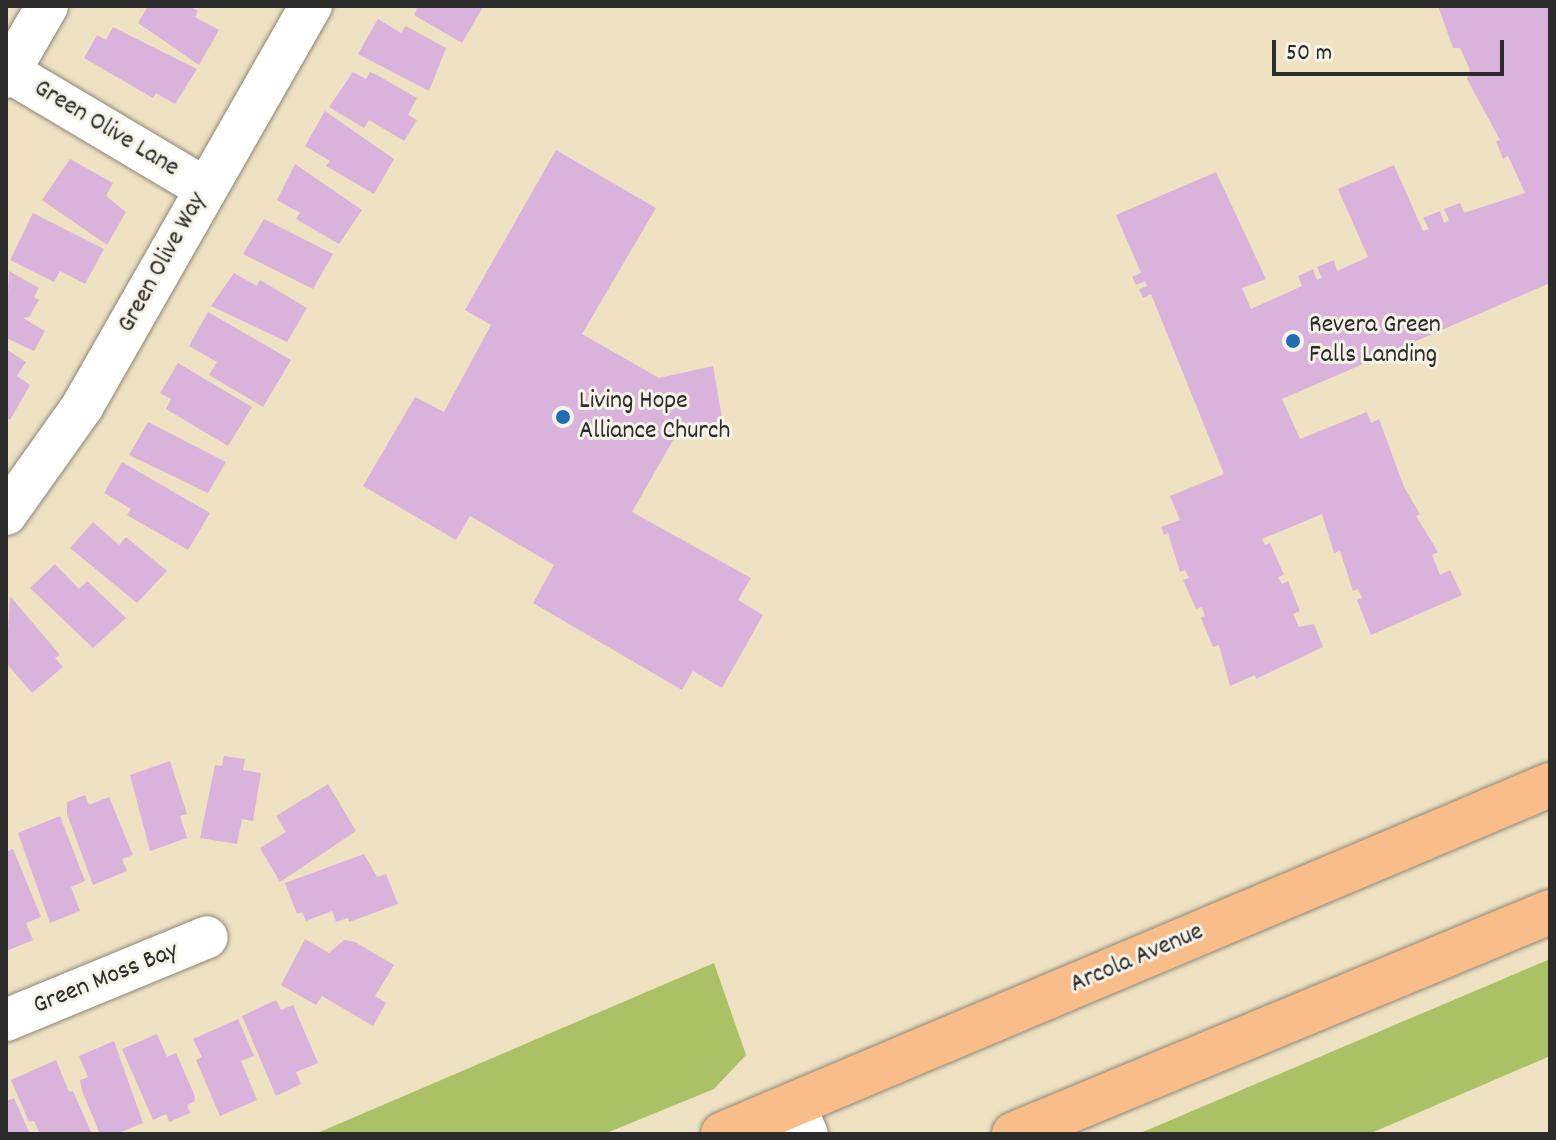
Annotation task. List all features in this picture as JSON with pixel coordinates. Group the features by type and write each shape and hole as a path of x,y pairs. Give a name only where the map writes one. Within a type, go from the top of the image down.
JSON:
{"main road":[{"name":"Arcola Avenue","path":"723,1134 800,1119 1550,785"},
{"path":"1014,1134 1550,912"}],"street":[{"path":"7,73 47,6"},
{"name":"Green Olive Way","path":"6,514 82,407 311,6"},
{"name":"Green Olive Lane","path":"7,73 205,188"},
{"name":"Green Moss Bay","path":"6,1020 207,937"}],"green space":[{"path":"1550,959 1550,1056 1369,1134 1138,1134"},
{"path":"714,963 746,1055 714,1089 604,1134 315,1134"}],"building":[{"path":"148,6 189,6 198,11 195,17 219,30 199,65 138,23"},
{"path":"412,6 483,7 462,43 414,15 417,9"},
{"name":"Revera Green Falls Landing","path":"1438,6 1550,6 1550,283 1282,399 1300,439 1367,412 1371,423 1379,419 1404,487 1420,514 1416,516 1438,552 1432,555 1440,575 1450,570 1462,595 1371,635 1357,600 1362,598 1358,589 1353,591 1340,551 1334,553 1322,514 1262,539 1265,545 1270,543 1284,575 1278,577 1282,584 1288,581 1300,611 1293,614 1299,627 1314,624 1323,647 1256,679 1255,675 1230,686 1219,645 1213,647 1201,618 1205,616 1202,607 1196,609 1183,580 1189,578 1185,570 1180,572 1168,533 1164,535 1161,527 1180,520 1170,496 1224,474 1151,294 1143,298 1139,289 1147,286 1145,281 1136,285 1132,277 1141,273 1116,215 1216,172 1266,279 1242,288 1251,309 1302,286 1298,276 1313,269 1317,280 1322,278 1317,267 1334,260 1337,271 1368,257 1338,189 1394,165 1423,231 1429,229 1423,218 1440,211 1444,223 1449,220 1444,209 1460,203 1464,213 1525,193 1508,156 1503,159 1496,141 1500,140 1467,79 1470,70 1460,48 1453,48"},
{"path":"378,19 401,33 406,26 446,48 429,91 358,54"},
{"path":"113,27 197,69 175,104 156,93 153,98 84,58 97,35 106,40"},
{"path":"353,72 366,79 370,72 417,98 408,115 417,120 404,141 369,120 364,128 329,107"},
{"path":"325,111 394,159 374,194 326,166 330,161 305,146"},
{"name":"Living Hope Alliance Church","path":"556,150 656,208 582,334 659,378 713,366 723,423 676,435 632,512 751,578 738,600 763,615 722,688 693,671 682,690 533,603 554,565 470,516 456,540 363,486 415,397 444,412 491,325 465,310"},
{"path":"70,159 113,183 106,196 126,212 107,245 42,200"},
{"path":"295,164 362,210 339,244 296,219 300,213 277,200"},
{"path":"33,213 104,249 85,284 60,271 54,282 10,260"},
{"path":"264,219 333,254 313,289 243,254"},
{"path":"9,271 39,288 34,297 39,300 29,317 23,318 45,331 34,351 6,338"},
{"path":"234,273 257,286 260,280 307,308 287,342 211,306"},
{"path":"208,312 291,360 263,407 209,375 217,362 189,346"},
{"path":"6,349 26,362 17,376 30,385 10,420 6,417"},
{"path":"178,363 252,407 228,446 166,409 171,399 160,393"},
{"path":"148,422 226,462 208,493 129,455"},
{"path":"122,462 210,513 188,550 127,515 131,509 104,493"},
{"path":"93,522 119,545 126,537 167,571 137,603 70,548"},
{"path":"55,564 79,589 87,581 126,618 93,648 30,588"},
{"path":"10,596 60,655 55,658 63,667 32,693 6,663"},
{"path":"224,756 245,759 243,770 261,773 253,821 242,819 237,844 200,838 215,765 222,766"},
{"path":"170,761 187,814 180,816 187,838 150,851 130,775"},
{"path":"328,784 356,831 280,882 260,848 286,832 276,816"},
{"path":"85,795 89,805 109,797 133,855 122,859 127,871 93,885 67,814 67,802"},
{"path":"60,816 85,881 71,887 80,911 50,923 18,833"},
{"path":"13,849 41,917 26,923 33,940 6,951 6,852"},
{"path":"364,854 377,877 386,874 398,904 349,922 348,918 336,922 332,911 306,921 302,912 297,914 285,883"},
{"path":"305,939 329,953 344,940 355,942 394,965 375,996 386,1003 373,1026 322,996 316,1005 281,985"},
{"path":"276,1000 281,1010 293,1005 318,1063 296,1072 301,1084 276,1096 242,1016"},
{"path":"238,1019 254,1056 241,1061 257,1100 220,1116 196,1060 202,1057 193,1039"},
{"path":"157,1034 167,1057 176,1053 195,1101 187,1105 190,1113 169,1122 166,1114 153,1120 122,1049"},
{"path":"114,1041 143,1123 116,1134 100,1134 82,1091 80,1080 88,1077 79,1056"},
{"path":"56,1060 92,1134 40,1134 34,1121 29,1122 11,1080"},
{"path":"14,1098 30,1134 6,1134 6,1101"}],"place":[{"name":"Revera Green Falls Landing","path":"1293,341"},
{"name":"Living Hope Alliance Church","path":"563,417"}]}
